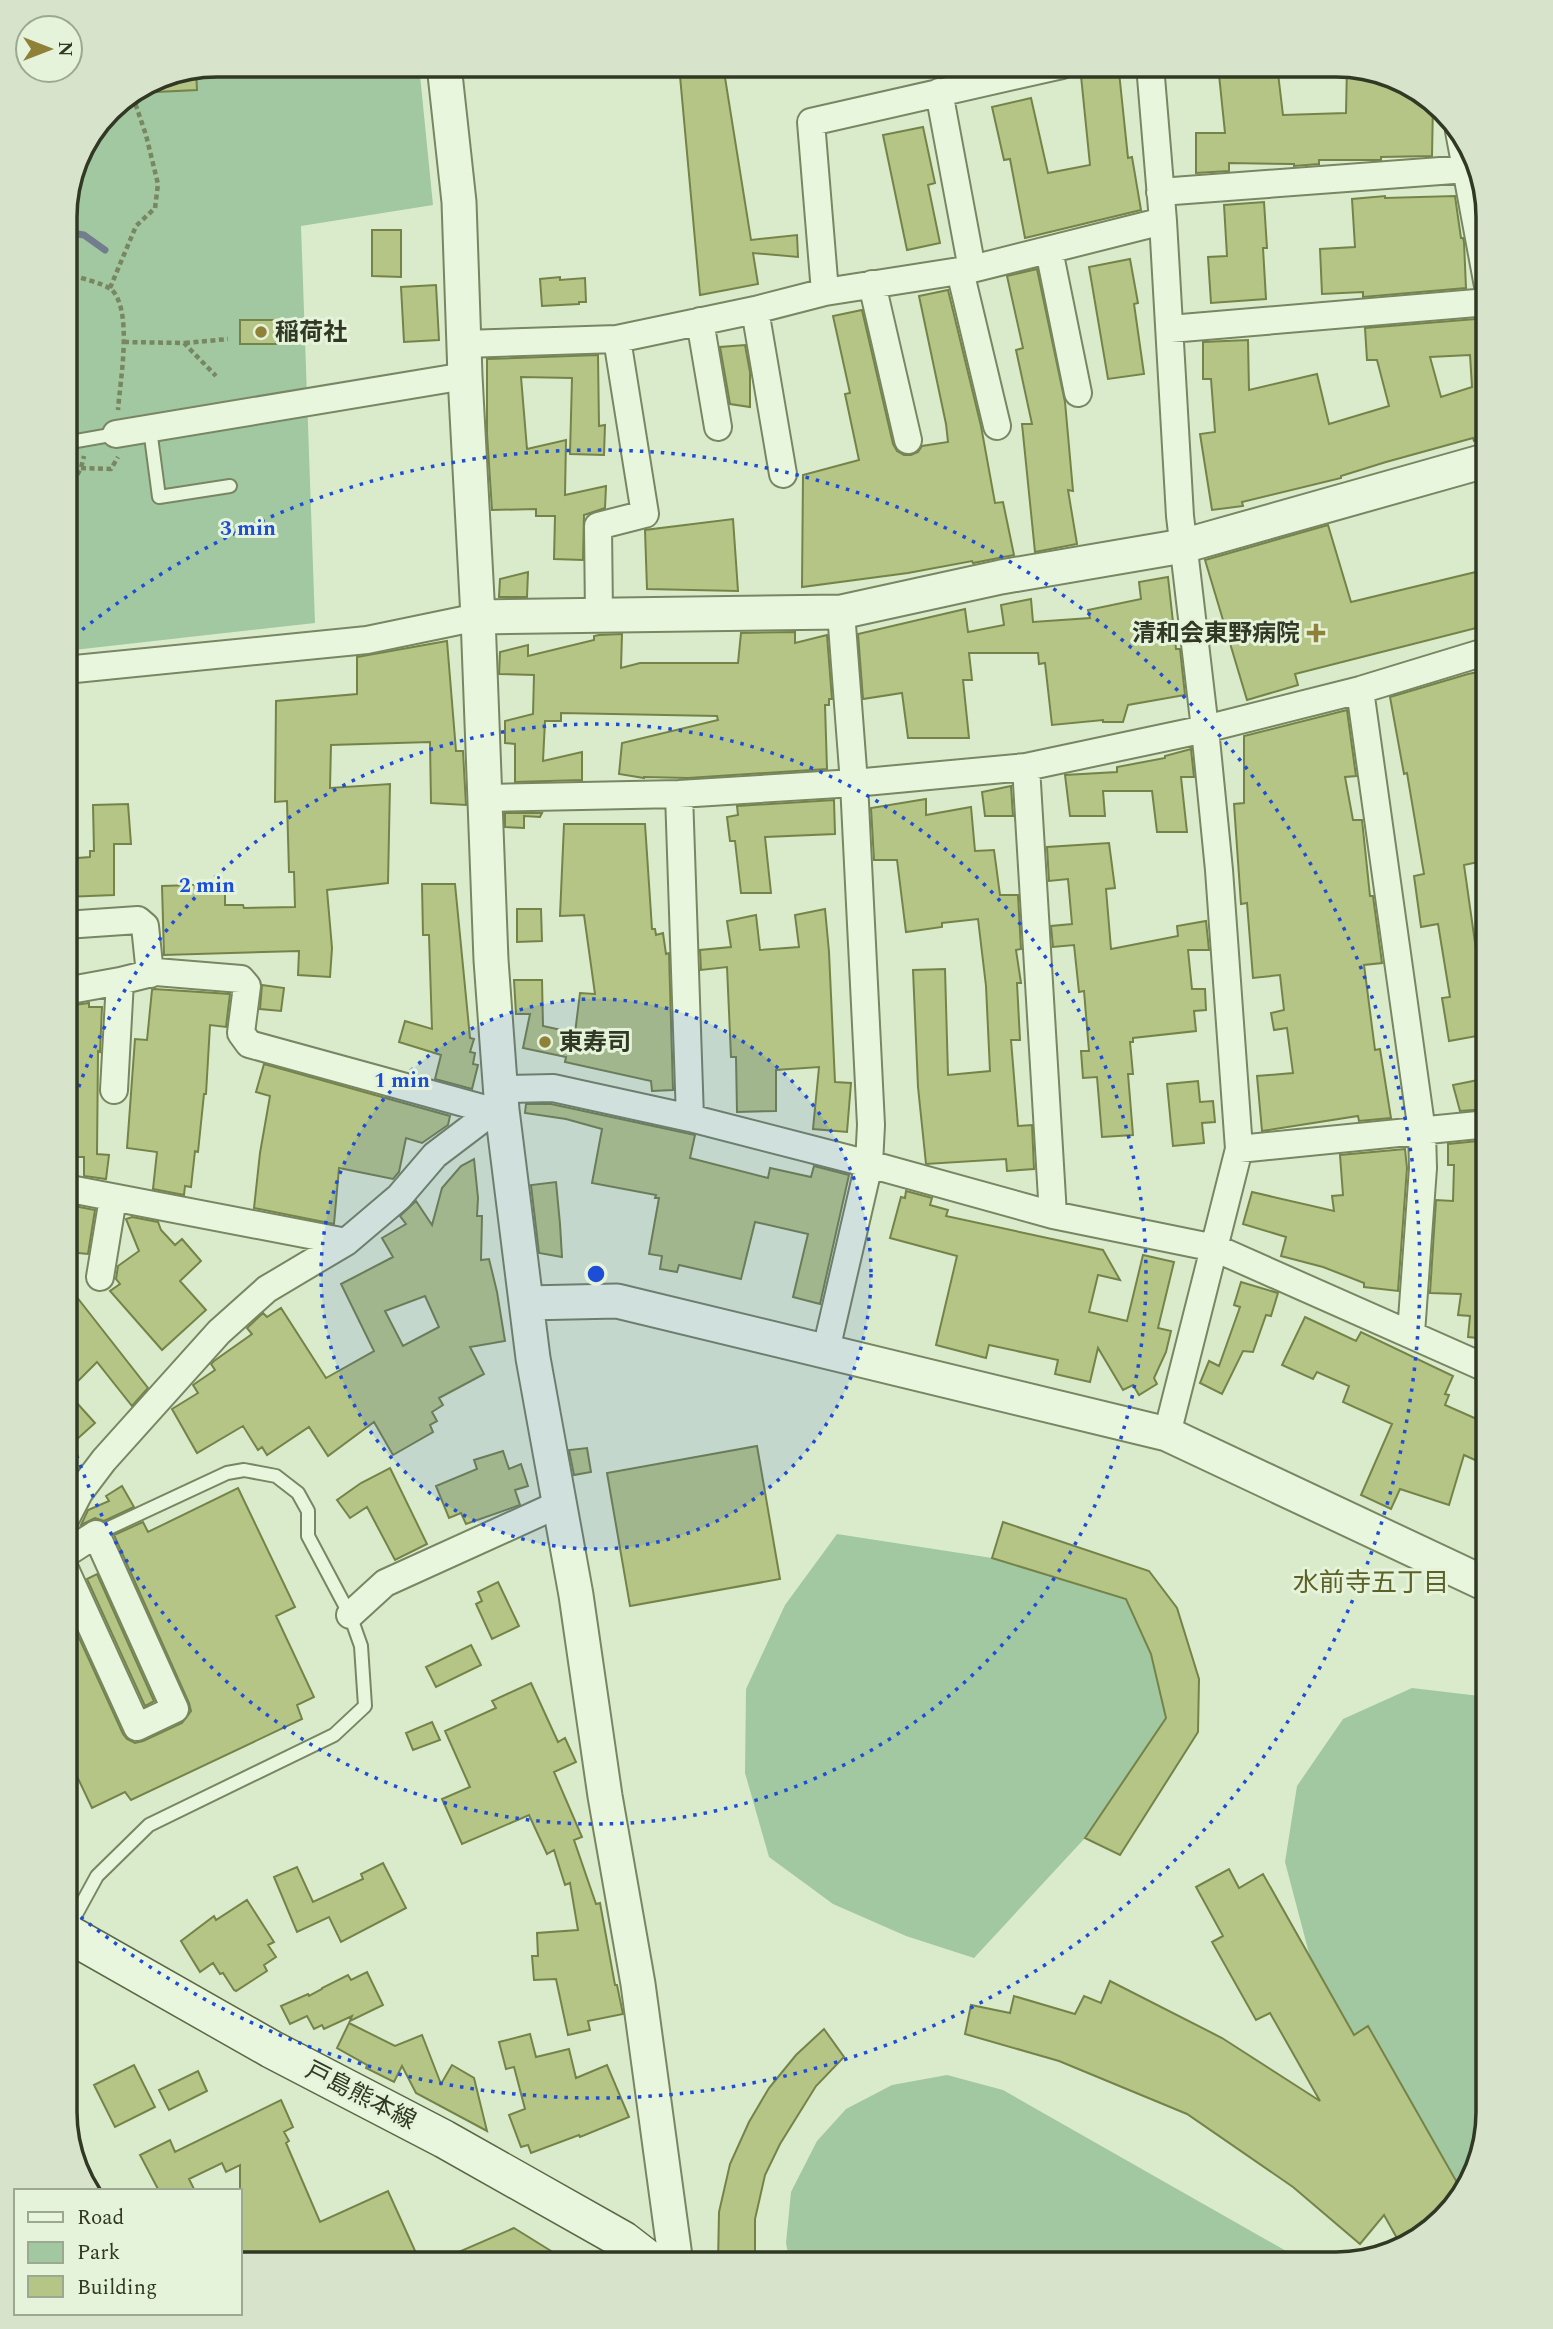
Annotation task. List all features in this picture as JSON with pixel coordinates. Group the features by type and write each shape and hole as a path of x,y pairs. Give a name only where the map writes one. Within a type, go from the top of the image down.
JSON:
{"main road":[{"name":"戸島熊本線","path":"77,1941 271,2049 444,2139 623,2240 638,2252"}],"street":[{"path":"445,77 459,202 499,1103 533,1359 576,1595 605,1796 638,1984 674,2252"},
{"path":"825,292 811,122 1007,77"},
{"path":"1151,77 1163,221 1183,546 1219,870 1239,1149 1167,1434"},
{"path":"939,92 966,270 997,426"},
{"path":"1160,192 1467,169 1476,219"},
{"path":"116,434 464,360 617,339 755,310 825,292 966,270 1163,221"},
{"path":"1048,250 1078,393"},
{"path":"872,284 908,440"},
{"path":"1170,329 1476,303"},
{"path":"755,310 783,474"},
{"path":"700,321 718,427"},
{"path":"599,616 598,526 645,514 617,339"},
{"path":"77,669 367,640 478,617 841,612 1001,577 1183,546 1476,463"},
{"path":"826,1350 869,1164 871,1125 854,783 841,612"},
{"path":"486,798 679,794 854,783 1026,767 1205,729 1360,690 1476,655"},
{"path":"1360,690 1422,1132 1423,1168 1411,1333"},
{"path":"1026,767 1053,1215"},
{"path":"679,794 690,1118"},
{"path":"77,924 138,920 145,926 150,974"},
{"path":"77,989 156,972 241,979 247,986 241,1033 248,1044 499,1103"},
{"path":"114,1090 120,981"},
{"path":"77,1485 104,1460 219,1332 267,1289 346,1242 399,1197 435,1156 499,1103 553,1088 690,1118 1053,1215 1215,1248 1476,1363"},
{"path":"1239,1149 1476,1125"},
{"path":"77,1190 346,1242"},
{"path":"100,1278 113,1198"},
{"path":"527,1303 617,1301 1167,1434 1476,1579"},
{"path":"350,1615 384,1583 559,1504"},
{"path":"77,1546 96,1534 175,1709 137,1727 77,1595"}],"lane":[{"path":"149,429 159,496 230,486"},
{"path":"77,440 116,434"},
{"path":"77,1912 97,1876 149,1825 334,1735 365,1706 361,1646 350,1615 308,1536 308,1511 298,1493 276,1476 244,1470 227,1473 96,1534"}],"path":[{"path":"110,288 136,226 155,208 158,184 135,104"},
{"path":"77,277 110,288 120,303 124,342 116,434 118,458 111,469 80,468"},
{"path":"124,342 184,343 228,339"},
{"path":"184,343 216,376"},
{"path":"77,474 89,438"}],"green space":[{"path":"217,77 420,77 433,205 301,226 315,623 77,650 77,208 80,190 91,155 118,118 147,96 172,84"},
{"path":"837,1534 992,1558 1126,1599 1151,1654 1166,1718 1085,1838 974,1958 906,1936 833,1904 769,1857 745,1773 746,1689 785,1605"},
{"path":"1412,1688 1476,1696 1476,2112 1471,2148 1457,2182 1369,2027 1354,2035 1310,1957 1285,1862 1297,1786 1343,1719"},
{"path":"947,2075 1003,2090 1288,2252 788,2252 786,2243 791,2192 817,2141 846,2109 892,2085"}],"building":[{"path":"680,77 725,77 751,240 797,235 798,257 753,253 758,284 700,295"},
{"path":"1081,77 1120,77 1128,158 1132,157 1141,210 1025,238 1010,159 1004,160 992,107 1031,98 1048,173 1090,165"},
{"path":"1219,77 1278,77 1283,115 1346,113 1347,77 1381,84 1398,91 1433,116 1432,156 1381,157 1381,160 1319,160 1319,164 1294,166 1229,163 1229,171 1196,173 1196,133 1225,133"},
{"path":"196,79 197,90 155,92 172,84"},
{"path":"923,127 935,183 928,185 940,243 907,250 883,135"},
{"path":"1455,196 1461,238 1464,242 1466,288 1363,297 1363,292 1322,294 1320,249 1355,247 1352,199"},
{"path":"1264,202 1266,299 1211,303 1208,257 1227,256 1224,205"},
{"path":"372,230 401,230 401,277 372,276"},
{"path":"1130,259 1138,303 1134,304 1144,374 1108,379 1089,267"},
{"path":"1037,269 1065,402 1073,491 1068,490 1077,544 1035,552 1022,424 1032,424 1016,350 1023,348 1007,276"},
{"path":"560,277 560,280 585,278 586,302 542,306 540,279"},
{"path":"436,285 439,340 404,342 401,287"},
{"path":"948,290 981,426 995,503 1003,502 1014,555 802,587 803,475 859,460 845,394 850,393 833,316 862,310 893,444 897,451 911,455 918,452 922,446 948,442 919,296"},
{"path":"1476,319 1476,440 1473,438 1386,462 1341,478 1242,502 1243,506 1212,510 1200,434 1215,432 1211,379 1203,379 1203,342 1248,340 1249,390 1317,374 1329,424 1389,406 1377,360 1367,360 1365,328","holes":["1470,355 1472,387 1441,397 1430,357"]},
{"name":"稲荷社","path":"240,320 281,320 281,344 240,344"},
{"path":"745,345 750,372 750,407 730,404 720,347"},
{"path":"598,355 599,426 605,425 604,455 570,454 572,378 521,377 527,449 566,440 565,495 606,486 605,508 584,515 583,560 554,559 555,516 536,516 536,509 492,510 487,434 487,359"},
{"path":"733,519 738,591 647,589 645,530"},
{"path":"1328,525 1351,602 1476,572 1476,628 1295,674 1298,685 1247,700 1205,560"},
{"path":"528,572 527,597 499,597 500,579"},
{"path":"1168,577 1176,649 1180,649 1185,695 1128,705 1123,722 1103,720 1052,725 1045,663 1039,664 1038,653 969,653 972,680 963,680 969,738 908,738 902,693 863,699 858,634 965,609 968,632 1004,625 1001,605 1031,599 1033,622 1090,618 1088,610 1141,599 1139,582"},
{"path":"795,632 795,643 827,635 832,699 829,699 829,705 825,705 827,769 688,778 644,778 619,774 622,743 718,720 717,716 561,713 561,721 545,721 543,761 582,752 582,780 515,782 515,744 505,743 505,721 533,714 534,675 499,674 500,652 528,645 528,656 594,640 594,636 622,634 621,668 640,663 738,663 741,633"},
{"path":"447,641 456,751 463,751 466,805 431,803 430,742 331,745 330,788 390,784 388,883 327,890 332,948 330,977 298,975 299,951 164,955 162,886 225,884 225,905 243,905 244,908 295,907 294,872 289,872 287,801 275,802 276,701 357,694 357,657"},
{"path":"1476,672 1476,862 1464,865 1476,950 1476,1036 1449,1041 1442,998 1450,997 1438,924 1421,927 1414,876 1424,874 1407,773 1404,774 1390,697"},
{"path":"1347,710 1356,776 1345,777 1353,820 1362,820 1370,896 1373,896 1382,963 1364,965 1375,1050 1380,1049 1391,1118 1359,1121 1358,1116 1262,1131 1257,1076 1293,1073 1287,1028 1274,1030 1271,1013 1284,1010 1280,975 1253,978 1247,903 1241,904 1234,804 1244,803 1244,736"},
{"path":"1191,749 1194,777 1181,777 1187,832 1157,832 1152,791 1103,791 1105,816 1070,816 1065,775 1117,772 1117,767 1165,758"},
{"path":"1011,786 1013,816 985,816 982,792"},
{"path":"926,799 926,815 971,807 975,851 994,850 1000,895 1018,895 1021,949 1016,950 1021,983 1017,983 1020,1040 1011,1040 1018,1126 1032,1125 1034,1169 1007,1171 1006,1159 926,1164 918,1087 913,970 945,969 948,1075 990,1071 986,986 978,919 942,923 942,927 906,932 897,860 874,860 871,808"},
{"path":"834,800 835,834 765,837 771,893 741,893 735,841 730,841 727,817 738,815 737,806"},
{"path":"128,804 131,844 114,844 114,895 77,897 77,858 90,857 90,851 94,851 93,805"},
{"path":"505,813 542,813 540,817 524,816 524,828 505,827"},
{"path":"564,824 645,824 652,929 655,929 656,935 663,933 666,954 669,953 673,1090 652,1091 651,1081 565,1062 566,1057 523,1048 530,1014 516,1014 514,980 542,980 543,1026 575,1033 580,993 595,994 584,915 560,916"},
{"path":"1109,843 1115,888 1106,889 1111,949 1178,936 1177,926 1206,921 1209,950 1188,950 1192,989 1205,989 1206,1010 1194,1011 1196,1031 1133,1038 1133,1042 1130,1042 1133,1074 1128,1074 1133,1135 1102,1137 1097,1077 1083,1078 1081,1051 1089,1051 1084,991 1079,992 1074,945 1053,947 1051,926 1072,924 1068,879 1049,881 1047,847"},
{"path":"422,884 455,884 470,1038 474,1039 470,1052 475,1053 473,1064 478,1065 472,1089 435,1079 441,1055 399,1042 405,1021 432,1029 429,935 423,935"},
{"path":"517,909 541,909 542,941 517,942"},
{"path":"825,909 835,1082 851,1083 847,1132 813,1129 819,1067 776,1070 776,1111 737,1112 736,1057 731,1057 727,967 701,970 700,950 731,947 727,921 756,915 760,950 799,947 795,915"},
{"path":"262,985 284,988 281,1011 260,1009"},
{"path":"154,989 230,994 226,1027 210,1025 206,1094 198,1152 195,1151 191,1187 185,1186 184,1195 153,1189 157,1152 127,1148 135,1039 147,1040"},
{"path":"89,1003 89,1007 102,1007 100,1052 98,1051 97,1154 109,1155 106,1179 84,1176 84,1157 77,1157 77,1005"},
{"path":"264,1064 450,1116 448,1125 422,1143 406,1138 399,1172 393,1179 339,1168 334,1224 254,1208 270,1096 256,1092"},
{"path":"1476,1080 1476,1110 1460,1111 1453,1085"},
{"path":"1198,1081 1200,1102 1213,1101 1215,1122 1202,1123 1204,1143 1173,1146 1167,1084"},
{"path":"526,1104 551,1104 695,1135 690,1158 768,1178 770,1168 811,1177 814,1166 849,1175 820,1304 793,1297 808,1234 755,1222 741,1279 679,1265 677,1272 660,1269 662,1256 649,1254 659,1198 655,1198 656,1195 592,1183 602,1129 566,1119 525,1113"},
{"path":"1476,1141 1476,1338 1468,1337 1470,1316 1458,1315 1461,1294 1430,1293 1436,1200 1453,1201 1454,1165 1448,1165 1448,1144"},
{"path":"1405,1149 1407,1168 1398,1291 1364,1287 1364,1283 1323,1267 1281,1256 1286,1237 1243,1224 1252,1192 1334,1211 1332,1196 1343,1195 1340,1155"},
{"path":"474,1159 477,1216 482,1216 481,1260 489,1259 505,1341 470,1347 484,1374 439,1398 443,1405 432,1412 437,1421 430,1425 433,1432 393,1455 374,1422 328,1456 309,1427 267,1455 262,1447 258,1450 243,1426 197,1453 172,1409 198,1393 193,1385 215,1370 211,1364 214,1361 252,1334 247,1328 263,1313 267,1317 281,1308 326,1378 374,1351 341,1284 393,1257 382,1238 406,1224 400,1216 416,1201 432,1225 442,1188 461,1166","holes":["425,1296 439,1327 403,1346 385,1311"]},
{"path":"556,1182 562,1257 539,1253 531,1185"},
{"path":"906,1191 932,1198 930,1205 948,1210 946,1216 1103,1250 1120,1280 1098,1275 1089,1312 1127,1321 1143,1255 1174,1262 1158,1328 1171,1331 1166,1352 1154,1378 1157,1384 1139,1395 1133,1385 1123,1390 1098,1348 1090,1382 1055,1374 1058,1360 989,1345 986,1358 936,1345 957,1256 890,1238 901,1197 905,1198"},
{"path":"77,1207 95,1210 88,1254 77,1253"},
{"path":"132,1217 158,1222 161,1230 175,1245 182,1239 201,1261 180,1281 206,1310 162,1350 110,1291 120,1284 116,1279 118,1266 139,1251 126,1219"},
{"path":"1241,1282 1278,1293 1271,1316 1266,1315 1253,1352 1243,1351 1222,1394 1200,1383 1209,1361 1219,1366 1240,1307 1234,1305"},
{"path":"77,1297 148,1388 132,1406 97,1362 77,1382"},
{"path":"1305,1317 1356,1341 1361,1332 1453,1376 1445,1394 1449,1395 1445,1405 1476,1419 1476,1460 1464,1455 1449,1505 1400,1489 1391,1509 1361,1495 1392,1424 1343,1402 1349,1386 1317,1372 1313,1379 1282,1365"},
{"path":"77,1403 95,1423 77,1439"},
{"path":"757,1446 780,1579 630,1606 607,1473"},
{"path":"587,1448 591,1472 574,1475 569,1450"},
{"path":"503,1451 509,1469 521,1464 528,1486 515,1490 520,1505 466,1524 461,1513 449,1518 436,1486 477,1469 474,1460"},
{"path":"390,1468 427,1544 395,1560 367,1507 350,1518 337,1500 361,1483"},
{"path":"122,1486 134,1507 104,1521 95,1518 81,1525 88,1510 109,1501 106,1496"},
{"path":"238,1488 295,1607 276,1616 314,1697 297,1705 302,1719 131,1800 125,1792 92,1808 77,1776 77,1633 127,1739 135,1743 143,1741 182,1723 191,1711 114,1535 143,1522 148,1532"},
{"path":"1003,1522 1149,1571 1177,1608 1199,1679 1198,1732 1120,1855 1085,1838 1166,1718 1151,1654 1126,1599 992,1558"},
{"path":"97,1574 154,1701 145,1706 87,1579"},
{"path":"498,1582 519,1626 492,1639 476,1604 482,1601 478,1592"},
{"path":"471,1645 481,1665 436,1687 426,1667"},
{"path":"531,1683 558,1742 565,1738 576,1762 554,1772 582,1837 574,1840 596,1904 600,1903 623,2014 588,2021 590,2030 568,2035 556,1979 534,1980 532,1956 538,1956 537,1933 578,1930 570,1883 565,1885 554,1850 547,1854 529,1815 462,1844 442,1799 470,1787 445,1731 496,1708 492,1701"},
{"path":"432,1722 440,1740 413,1750 406,1733"},
{"path":"383,1863 406,1908 341,1942 329,1917 297,1932 274,1877 297,1867 313,1902 363,1879 361,1874"},
{"path":"1229,1869 1239,1888 1263,1874 1354,2035 1368,2026 1457,2182 1435,2211 1406,2233 1397,2238 1384,2215 1360,2244 1293,2187 1187,2114 1059,2061 965,2034 971,2005 1010,2013 1014,1996 1075,2014 1084,1996 1101,2003 1110,1981 1222,2038 1320,2101 1270,2013 1256,2020 1212,1942 1223,1936 1196,1887"},
{"path":"247,1900 274,1942 268,1945 276,1957 264,1965 267,1971 236,1991 213,1963 200,1972 181,1941 214,1916 216,1920"},
{"path":"367,1972 383,2005 350,2021 352,2016 324,2029 322,2025 314,2029 307,2016 290,2024 281,2006 308,1994 309,1996 348,1975 351,1980"},
{"path":"349,2023 395,2046 422,2035 441,2084 452,2065 474,2078 487,2131 416,2093 402,2066 394,2082 366,2068 367,2065 337,2048"},
{"path":"824,2029 844,2057 816,2086 780,2144 765,2175 755,2219 755,2252 718,2252 719,2212 730,2164 749,2122 769,2088 796,2055"},
{"path":"530,2034 536,2057 569,2049 576,2078 607,2065 629,2117 531,2153 528,2145 521,2147 509,2115 525,2109 514,2067 506,2069 499,2042"},
{"path":"134,2065 155,2107 115,2127 94,2085"},
{"path":"198,2071 207,2091 169,2110 159,2090"},
{"path":"281,2100 293,2127 284,2132 289,2141 286,2143 320,2222 388,2191 416,2252 242,2252 240,2165 226,2172 222,2163 189,2179 194,2189 158,2189 140,2155 170,2140 175,2152"},
{"path":"514,2228 553,2252 459,2252"}],"waterway":[{"path":"77,234 84,235 105,250"}],"place":[{"name":"稲荷社","path":"261,332"},
{"name":"清和会東野病院","path":"1316,633"},
{"name":"東寿司","path":"545,1042"}],"district":[{"name":"水前寺五丁目","path":"1371,1582"}]}
